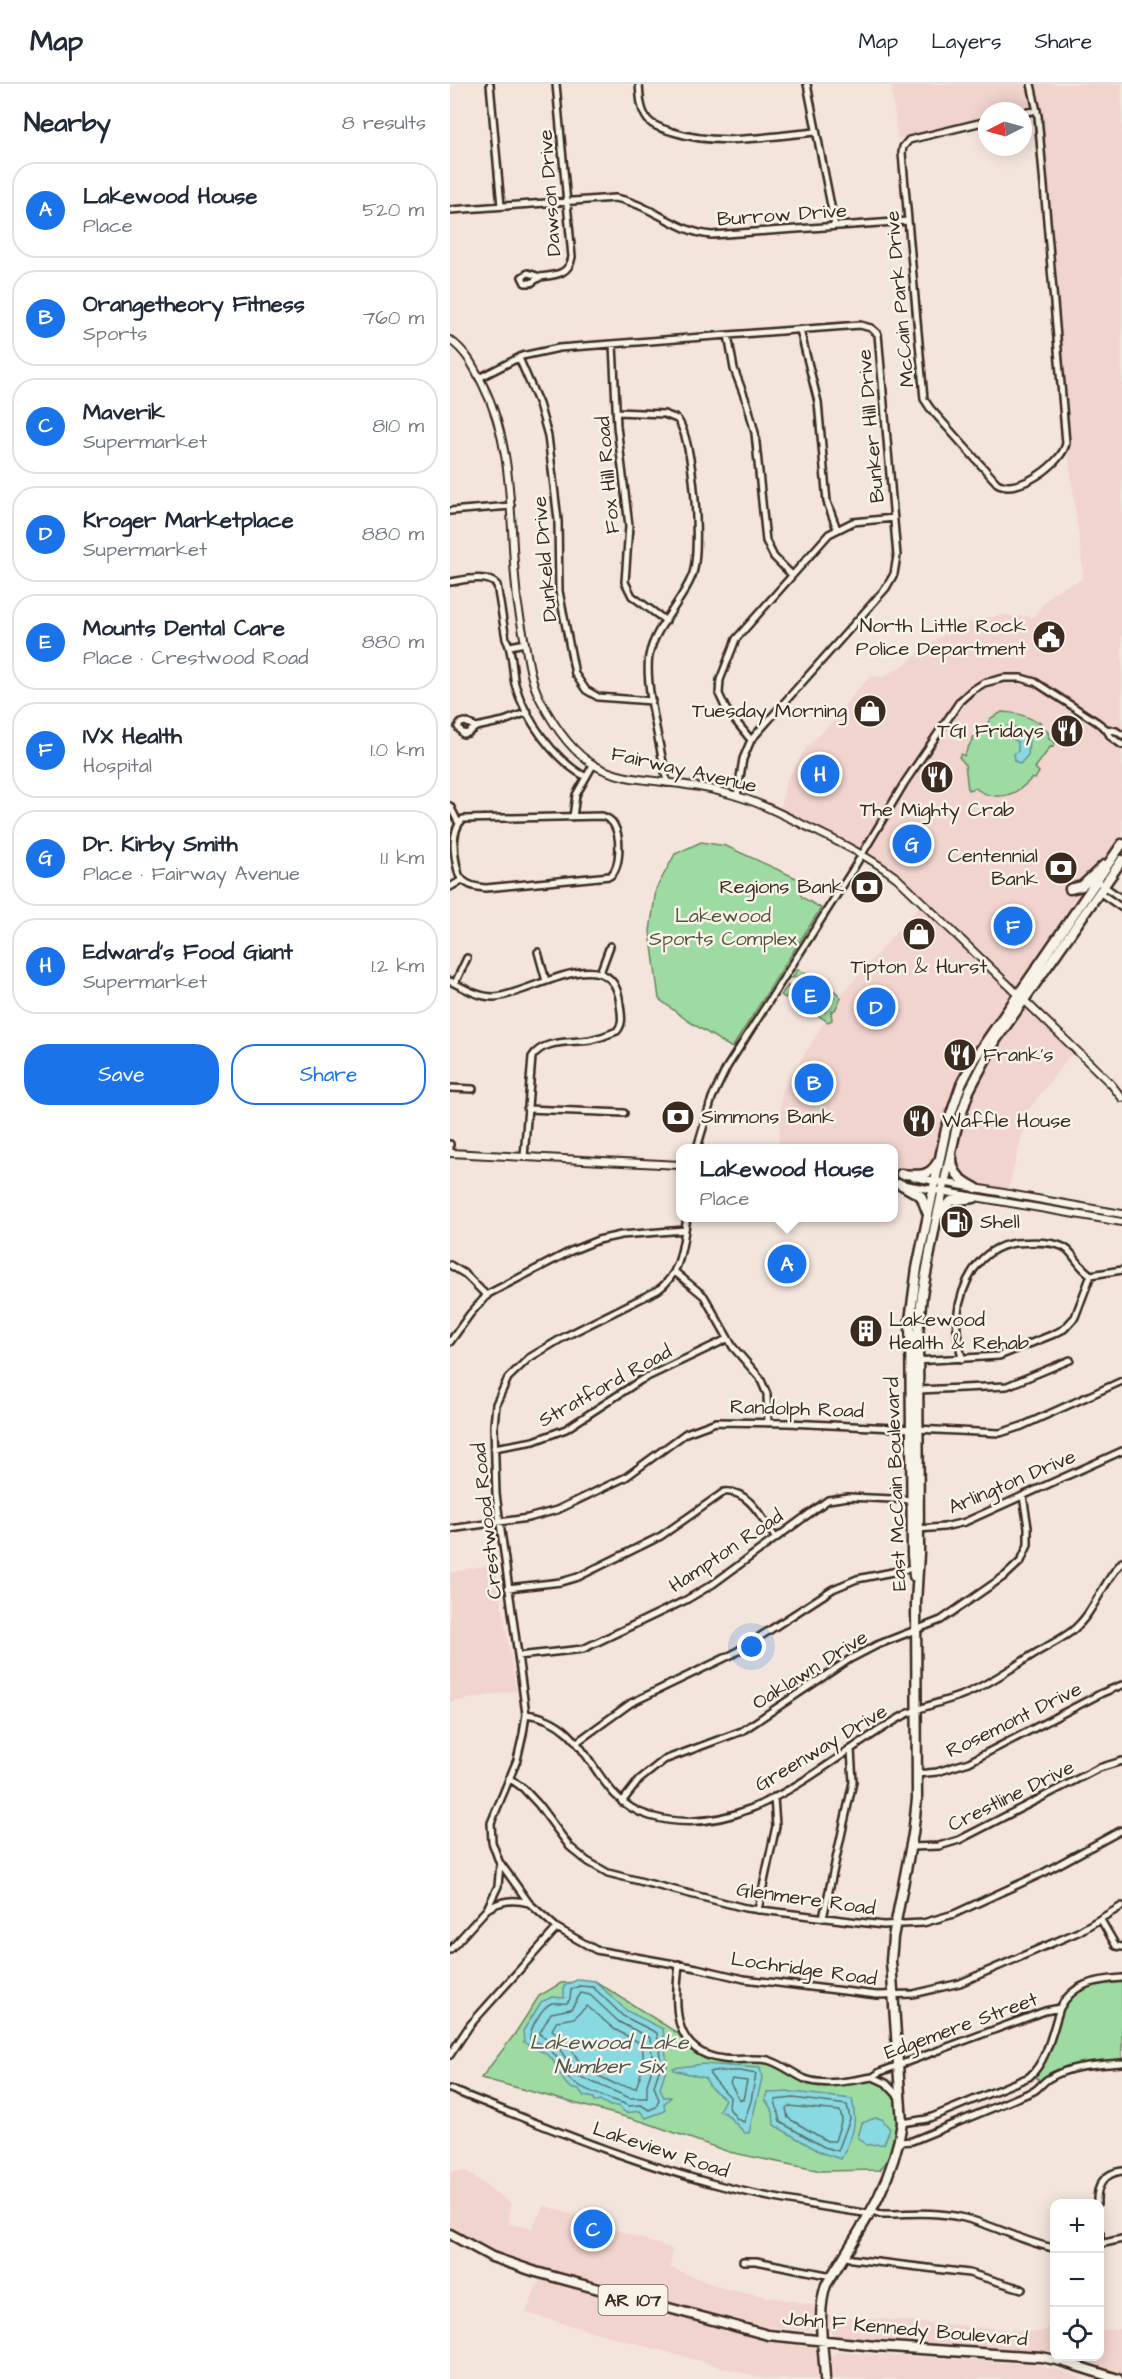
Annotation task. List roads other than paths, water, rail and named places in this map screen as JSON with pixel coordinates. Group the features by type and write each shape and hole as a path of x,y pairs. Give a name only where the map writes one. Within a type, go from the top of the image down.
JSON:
{"main road":[{"name":"East McCain Boulevard","path":"914,1361 939,1187 947,1151 969,1093 1021,998 1119,857 1122,844"},
{"path":"1070,889 1082,886 1119,857"},
{"path":"898,1179 929,1173 947,1151"},
{"path":"947,1151 960,1179 976,1188"},
{"path":"898,1180 921,1196 927,1217"},
{"name":"East McCain Boulevard","path":"825,2379 821,2303 826,2285 871,2213 899,2142 902,2123 891,1961 895,1925 916,1815 917,1709 912,1301 927,1217 939,1187"},
{"path":"938,1220 945,1206 951,1201 974,1198"},
{"name":"East McCain Boulevard","path":"915,1529 913,1568 916,1603"},
{"name":"John F Kennedy Boulevard","path":"450,2234 492,2257 536,2272 760,2333 823,2341 1048,2358 1118,2379"}],"street":[{"path":"490,84 501,206"},
{"name":"Dawson Drive","path":"540,277 561,274 570,264 567,200 556,84"},
{"path":"639,84 640,101 647,118 660,128 689,137 721,140 816,132"},
{"path":"807,84 835,226"},
{"name":"McCain Park Drive","path":"978,123 911,139 905,144 902,153 922,384 926,403 997,483 1006,486 1027,483 1062,454 1066,443 1037,110 1031,84"},
{"path":"1032,111 1037,110"},
{"name":"Burrow Drive","path":"450,210 606,197 637,203 682,229 705,234 908,221"},
{"name":"Bunker Hill Drive","path":"480,378 519,358 547,350 860,325 871,328 878,334 897,564 890,582 752,740 743,759 737,796"},
{"path":"800,330 818,402 827,502 837,529"},
{"path":"728,335 734,369 755,433 766,541 774,557 792,575"},
{"name":"Fairway Avenue","path":"450,340 469,359 480,378 501,431 511,506 516,587 531,676 540,700 568,742 593,765 623,777 711,789 737,796 768,807 861,854 897,878 1111,1084 1122,1098"},
{"name":"Fox Hill Road","path":"614,344 616,412 629,526 625,582 632,596 666,621"},
{"name":"Dunkeld Drive","path":"519,358 539,404 548,436 558,520 559,591 575,674 586,690 598,697 652,701"},
{"path":"616,412 669,415 681,423 691,466 697,543 696,562 687,587 655,638 649,658 648,674 667,783"},
{"path":"450,511 511,506"},
{"path":"752,740 722,702 720,680 736,639 825,538 837,529 853,522 894,518"},
{"path":"450,582 485,579 495,582 506,639 510,646 515,683 528,712 559,759 586,777"},
{"path":"510,646 525,643"},
{"path":"698,1144 705,1115 719,1082 901,787 960,701 979,686 1004,678 1021,678 1035,682 1106,729 1122,735"},
{"path":"476,726 504,721 528,712"},
{"path":"1106,729 1111,737 1122,745"},
{"path":"573,817 576,795 593,765"},
{"path":"450,806 458,822"},
{"path":"602,816 614,825 619,862 610,876 486,888 475,887 462,880 457,867 452,837 453,829 458,822 469,817 573,817 602,816"},
{"path":"450,887 462,880"},
{"path":"1098,887 1122,899"},
{"path":"1098,887 1122,908"},
{"path":"600,973 610,946"},
{"path":"538,952 546,981"},
{"path":"467,958 452,982 480,995 495,997 578,973 600,973 608,979 618,993 622,1023 617,1031 594,1039 548,1045 539,1049 531,1062 524,1157"},
{"path":"450,1088 473,1089"},
{"path":"527,1109 624,1113"},
{"path":"450,1153 676,1165"},
{"path":"898,1179 939,1187 974,1198 1122,1222"},
{"path":"939,1187 976,1188 1122,1214"},
{"path":"686,1222 675,1272 704,1296 727,1339 762,1382 768,1400 768,1423"},
{"path":"450,1342 470,1314 487,1296 507,1283 598,1240 629,1233 685,1230"},
{"path":"962,1359 956,1319 968,1275 987,1255 1002,1246 1015,1243 1060,1245 1067,1250 1080,1268 1091,1275 1122,1270"},
{"path":"450,1265 465,1274 487,1296"},
{"name":"Crestwood Road","path":"450,1950 487,1909 498,1886 500,1864 492,1842 491,1827 494,1813 521,1745 526,1714 499,1522 494,1448 496,1404 501,1389 513,1372 529,1358 564,1336 658,1290 675,1272"},
{"path":"914,1361 999,1356 1064,1329 1075,1317 1091,1275"},
{"name":"Stratford Road","path":"494,1448 534,1441 566,1429 641,1380 727,1339"},
{"path":"914,1390 1007,1386 1070,1360"},
{"name":"Randolph Road","path":"450,1529 540,1515 568,1506 626,1477 676,1440 699,1427 727,1421 914,1428 986,1434 1009,1431 1122,1380"},
{"name":"Arlington Drive","path":"915,1529 944,1527 965,1522 1122,1451"},
{"path":"508,1588 561,1582 578,1577 661,1536 724,1492 734,1492 745,1497 775,1537"},
{"name":"Oaklawn Drive","path":"622,1802 639,1780 664,1760 741,1731 850,1659 877,1645 950,1615 1017,1566 1025,1553 1029,1539 1023,1496"},
{"name":"Hampton Road","path":"518,1656 568,1652 588,1647 700,1592 820,1504 835,1498 915,1501"},
{"name":"Greenway Drive","path":"526,1714 554,1722 569,1732 606,1784 622,1802 651,1816 694,1822 730,1816 774,1797 903,1716 976,1689 1067,1634 1088,1615 1108,1580 1122,1562"},
{"path":"577,1742 631,1703 733,1654 833,1590 857,1579 913,1568"},
{"name":"Rosemont Drive","path":"917,1774 944,1770 969,1762 1102,1693 1122,1685"},
{"path":"823,1918 853,1782 851,1750"},
{"name":"Crestline Drive","path":"911,1847 939,1846 959,1840 1099,1768 1122,1761"},
{"name":"Glenmere Road","path":"509,1778 533,1799 570,1847 600,1869 628,1879 758,1910 895,1925 923,1923 954,1914 1043,1873 1122,1830"},
{"path":"758,1910 776,1826 774,1797"},
{"name":"Lochridge Road","path":"500,1864 529,1903 557,1928 586,1946 605,1953 679,1964 762,1982 870,1995 932,1991 960,1983 1101,1920 1122,1906"},
{"path":"487,1909 505,1901 515,1900 529,1903"},
{"path":"1101,1920 1116,1946 1122,1947"},
{"path":"450,2055 470,2025 557,1928"},
{"name":"Edgemere Street","path":"679,1964 675,2006 677,2019 687,2039 704,2053 720,2058 770,2061 816,2082 873,2077 898,2065 1045,2011 1060,2008 1064,1999 1080,1986 1094,1981 1122,1978"},
{"path":"902,2123 927,2119 1019,2082 1033,2073 1050,2040 1060,2008"},
{"path":"899,2142 912,2141 1034,2091 1057,2075 1078,2067 1122,2063"},
{"path":"1033,2073 1042,2084"},
{"name":"Edgemere Street","path":"873,2077 886,2083 900,2099"},
{"name":"Lakeview Road","path":"450,2089 574,2138 705,2181 771,2197 871,2213 949,2214 1050,2247"},
{"path":"1097,2199 1103,2180 1113,2173 1122,2171"},
{"path":"1104,2243 1122,2239"},
{"path":"845,2256 852,2259 969,2273 1022,2289"},
{"path":"743,2261 756,2260 832,2276"}],"water":[{"path":"1008,726 1019,728 1029,739 1028,755 1020,764 1015,761 1014,754 1018,751 1018,742 1011,738"},
{"name":"Lakewood Lake Number Six","path":"579,1979 595,1981 627,2011 663,2029 667,2066 660,2088 664,2097 671,2097 664,2104 665,2111 646,2118 640,2111 626,2113 618,2106 610,2106 600,2100 595,2102 594,2098 584,2096 579,2090 569,2087 549,2056 524,2042 523,2031 541,2002 552,1997 564,1998 564,1986"},
{"path":"702,2064 760,2068 762,2078 749,2133 745,2133 725,2113 719,2111 725,2099 711,2088 705,2078 673,2068"},
{"path":"793,2092 852,2099 853,2130 841,2159 822,2153 774,2125 773,2112 765,2099 767,2093"},
{"path":"875,2118 882,2119 890,2129 884,2144 866,2145 858,2137 862,2123"}],"place":[{"name":"North Little Rock Police Department","path":"1049,637"},
{"name":"Tuesday Morning","path":"870,711"},
{"name":"TGI Fridays","path":"1067,731"},
{"name":"Edward's Food Giant","path":"820,774"},
{"name":"The Mighty Crab","path":"937,777"},
{"name":"Dr. Kirby Smith","path":"912,844"},
{"name":"Centennial Bank","path":"1061,868"},
{"name":"Regions Bank","path":"867,887"},
{"name":"IVX Health","path":"1013,926"},
{"name":"Tipton & Hurst","path":"919,934"},
{"name":"Mounts Dental Care","path":"811,995"},
{"name":"Kroger Marketplace","path":"876,1007"},
{"name":"Frank's","path":"960,1055"},
{"name":"Orangetheory Fitness","path":"814,1083"},
{"name":"Simmons Bank","path":"678,1117"},
{"name":"Waffle House","path":"919,1121"},
{"name":"Shell","path":"957,1222"},
{"name":"Lakewood House","path":"787,1264"},
{"name":"Lakewood Health & Rehab","path":"866,1331"},
{"name":"Maverik","path":"593,2229"}],"park label":[{"name":"Lakewood Sports Complex","path":"723,928"}]}
